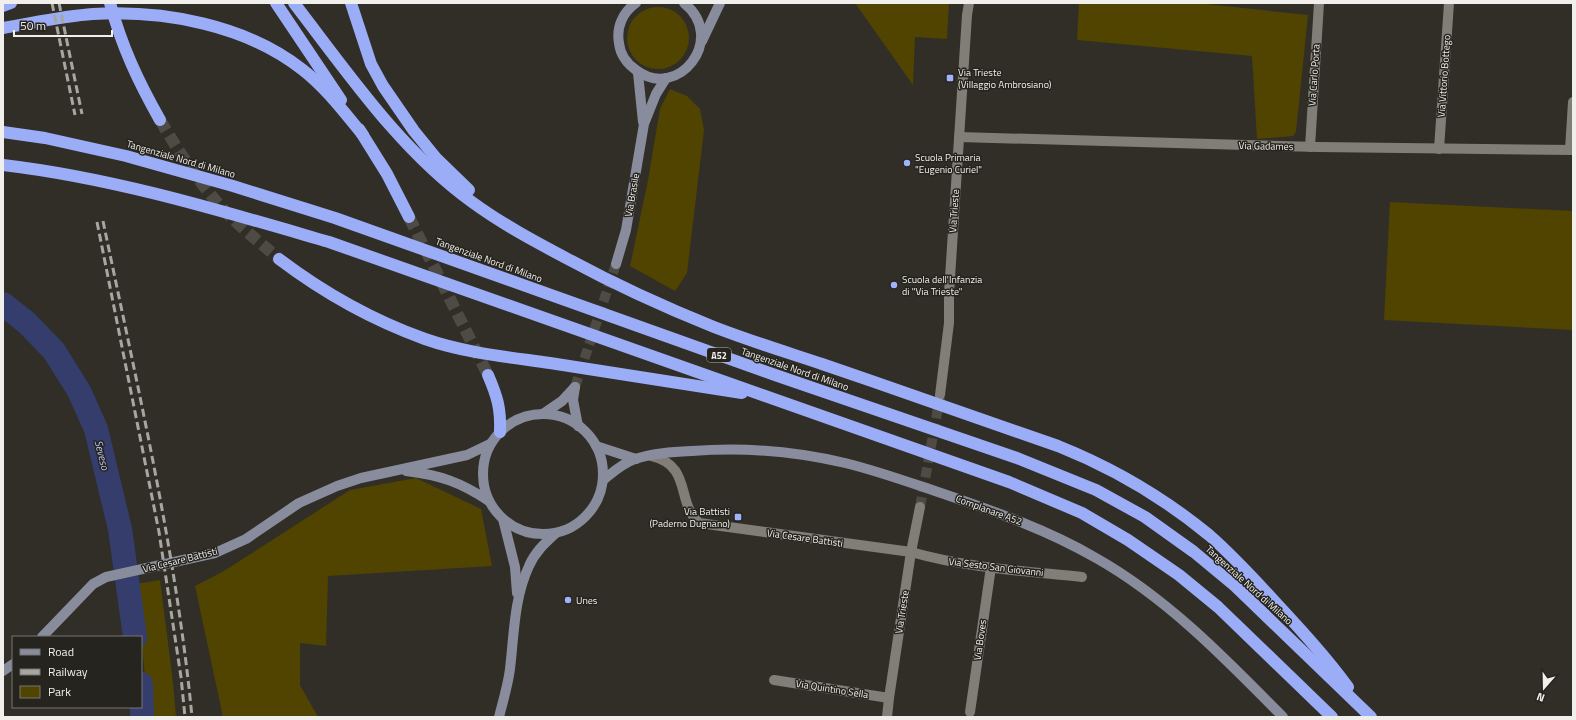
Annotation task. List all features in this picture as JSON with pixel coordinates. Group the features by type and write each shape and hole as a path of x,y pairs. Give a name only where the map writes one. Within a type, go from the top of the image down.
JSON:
{"highway":[{"path":"3,6 11,3"},
{"path":"110,3 116,27 129,60 160,120"},
{"path":"276,3 336,90 387,174 409,217"},
{"path":"294,3 380,114 428,164 472,202 500,220"},
{"path":"350,3 371,64 397,107 436,158 500,220"},
{"path":"3,28 92,14 136,14 177,18 239,33 272,48 304,70 330,95 362,135"},
{"name":"Tangenziale Nord di Milano","path":"3,132 45,138 126,156 233,186 335,218 778,376 1017,458 1096,490 1145,517 1194,552 1236,586 1368,714"},
{"name":"A52","path":"3,165 117,184 227,212 329,242 1008,482 1082,513 1128,540 1179,575 1218,607 1332,717"},
{"name":"A52","path":"500,220 529,239 605,279 656,303 709,325 1058,446 1113,471 1168,504 1210,537 1263,589 1318,647 1368,714"},
{"path":"279,259 338,300 383,323 426,339 484,354 773,398"},
{"path":"488,375 501,415 500,432"}],"street":[{"path":"636,3 628,10 619,27 618,37 620,48 624,58 638,73 657,78 666,78 686,70 697,56 720,3"},
{"path":"684,3 693,12 699,24 701,45"},
{"name":"Via Trieste","path":"940,395 948,340 959,136 969,3"},
{"name":"Via Carlo Porta","path":"1310,147 1318,3"},
{"name":"Via Vittorio Bottego","path":"1440,149 1449,3"},
{"name":"Via Brasile","path":"638,73 644,124"},
{"name":"Via Brasile","path":"616,264 626,230 644,124 656,94 666,78"},
{"path":"1572,150 1573,102"},
{"name":"Via Gadames","path":"959,136 1060,141 1310,147 1572,150"},
{"path":"543,414 562,401 575,387 573,400 578,426"},
{"path":"543,414 563,417 585,431 596,446 603,467 603,480 597,500 586,516 572,527 556,533 544,534 532,533 517,528 503,519 495,511 489,501 483,475 485,456 490,444 500,432 516,420 528,416 543,414"},
{"name":"Via Cesare Battisti","path":"43,636 93,584 106,577 193,559 214,553 246,539 299,503 337,486 361,478 467,455 490,444"},
{"name":"Complanare A52","path":"596,446 636,459"},
{"name":"Complanare A52","path":"603,480 615,470 636,459 651,456 667,453 716,449 763,450 806,455 845,463 882,474 1026,523 1097,558 1164,605 1205,640 1283,717"},
{"name":"Via Cesare Battisti","path":"651,456 666,461 675,470 682,484 688,507 693,517 699,523 911,552"},
{"name":"Via Cesare Battisti","path":"396,470 441,477 468,487 489,501"},
{"name":"Via Trieste","path":"887,717 911,552 920,506"},
{"path":"503,519 515,567 518,602"},
{"path":"500,717 506,692 518,602 529,566 540,548 556,533"},
{"name":"Via Sesto San Giovanni","path":"911,552 937,560 1082,577"},
{"name":"Via Boves","path":"970,712 991,567"},
{"path":"3,671 12,665"},
{"name":"Via Quintino Sella","path":"774,680 889,698"}],"green space":[{"path":"855,3 949,3 947,39 915,37 913,85"},
{"path":"1079,3 1197,3 1308,15 1296,132 1293,136 1257,139 1252,56 1077,40"},
{"path":"658,7 670,10 680,16 686,26 689,38 686,50 680,60 670,66 658,69 646,66 636,60 630,50 627,38 630,26 636,16 646,10"},
{"path":"670,89 687,96 700,109 704,130 687,273 675,291 630,266 648,180 660,109"},
{"path":"1390,202 1573,211 1573,330 1384,320"},
{"path":"416,478 481,509 492,566 328,576 326,646 300,643 300,685 318,717 223,717 195,586 224,571 350,490"},
{"path":"160,580 176,717 147,717 142,636 136,584"}],"waterway":[{"name":"Seveso","path":"3,304 27,323 54,351 79,391 96,429 120,529 135,636"},
{"name":"Seveso","path":"142,708 142,717"}],"tunnel":[{"path":"160,120 174,144 215,200 237,223 279,259"},
{"path":"409,217 488,375"},
{"path":"575,387 616,264"},
{"path":"920,507 940,397"}],"railway":[{"path":"52,3 75,115"},
{"path":"59,3 82,114"},
{"path":"103,221 142,406 166,530 185,654 192,717"},
{"path":"97,222 159,532 181,677 185,717"}],"place":[{"name":"Via Trieste (Villaggio Ambrosiano)","path":"950,78"},
{"name":"Scuola Primaria \"Eugenio Curiel\"","path":"907,163"},
{"name":"Scuola dell'Infanzia di \"Via Trieste\"","path":"894,285"},
{"name":"Via Battisti (Paderno Dugnano)","path":"738,517"},
{"name":"Unes","path":"568,600"}]}
